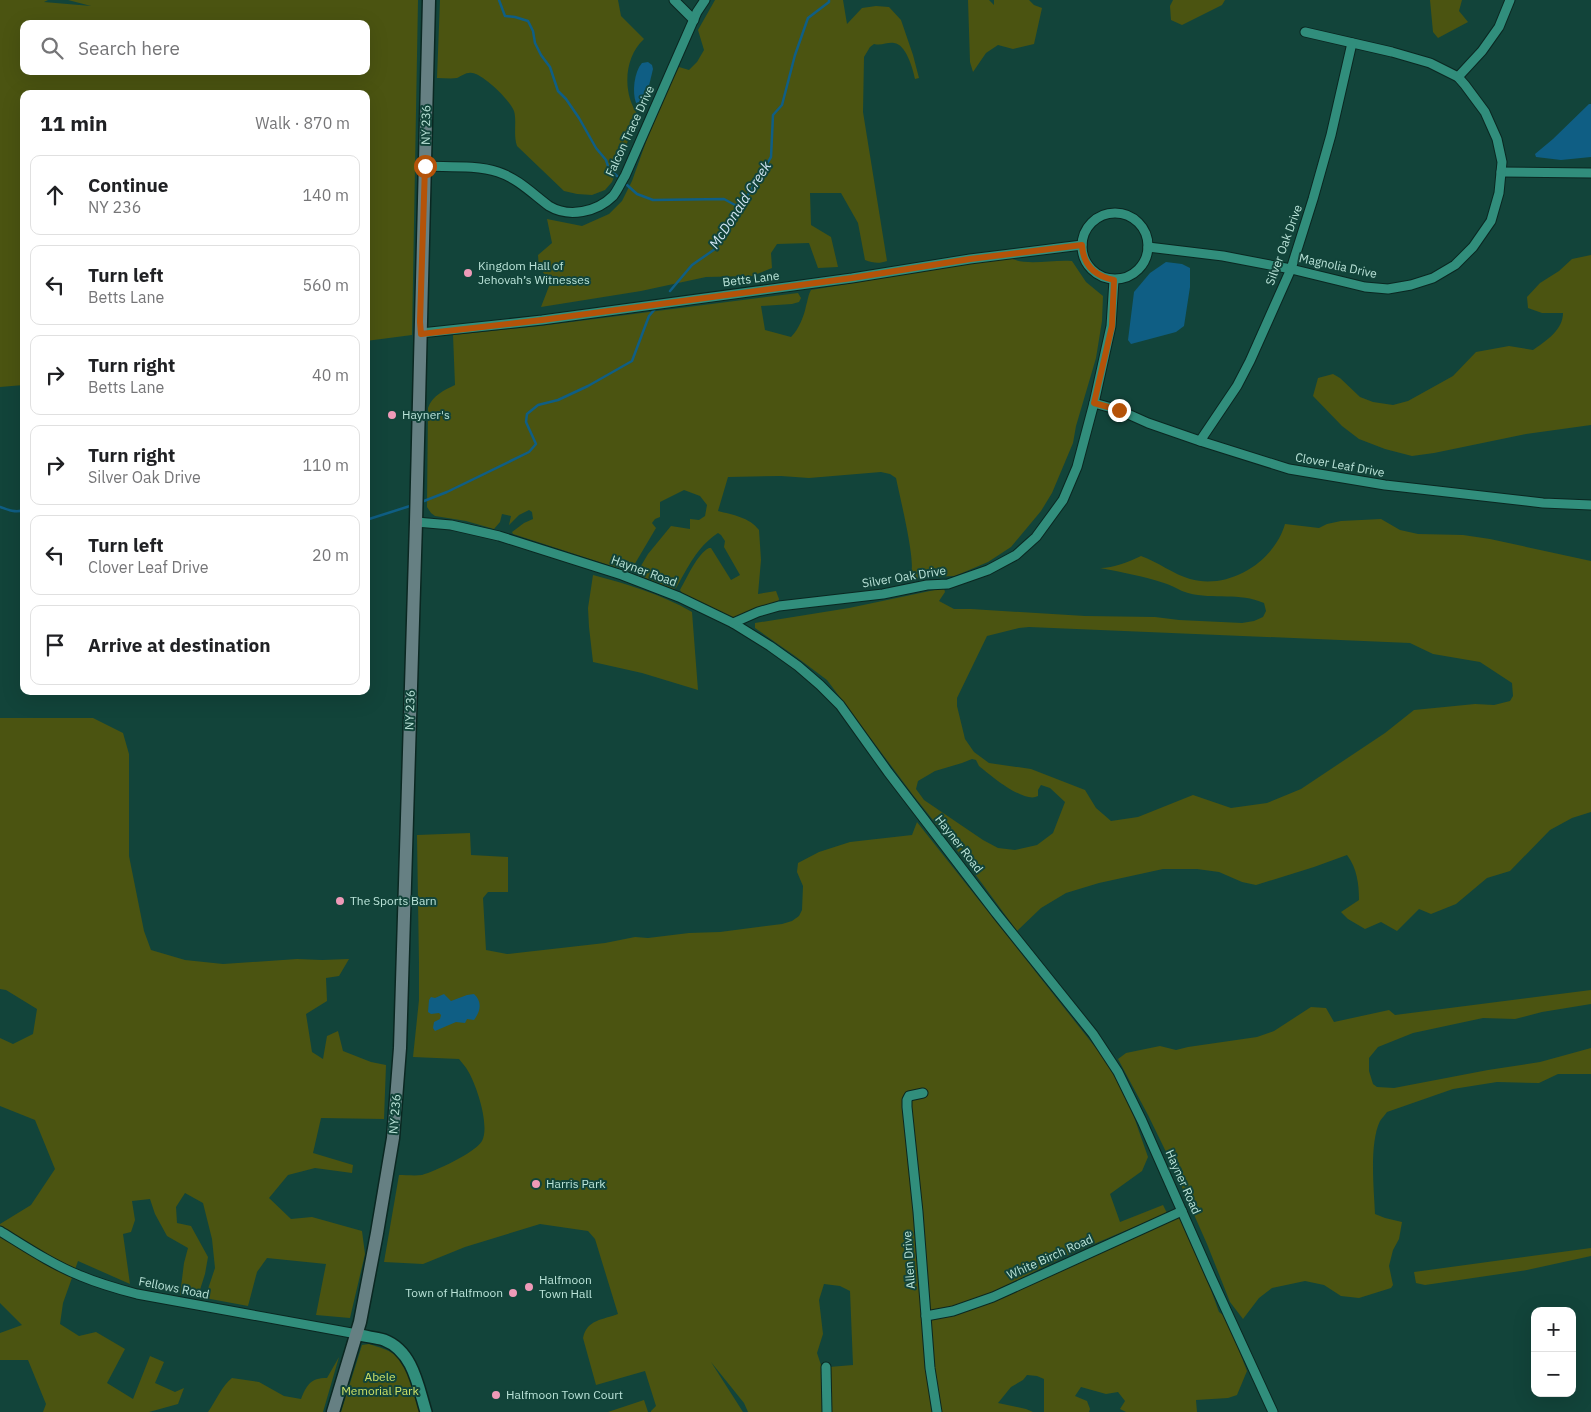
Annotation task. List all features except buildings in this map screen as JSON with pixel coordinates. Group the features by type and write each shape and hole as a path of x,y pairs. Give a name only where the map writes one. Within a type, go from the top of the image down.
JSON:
{"main road":[{"name":"NY 236","path":"333,1412 356,1334 377,1233 393,1138 400,1057 429,0"}],"street":[{"path":"674,0 694,20"},
{"name":"Falcon Trace Drive","path":"425,166 486,170 500,173 515,180 551,207 564,212 587,211 600,205 613,195 624,176 694,20 705,0"},
{"path":"1458,77 1482,51 1499,27 1510,0"},
{"name":"Magnolia Drive","path":"1148,248 1223,256 1291,269 1365,287 1388,289 1411,285 1433,278 1455,265 1473,247 1491,221 1499,193 1502,162 1497,139 1485,112 1458,77 1430,63 1305,32"},
{"name":"Silver Oak Drive","path":"1200,441 1232,394 1250,361 1291,269 1331,135 1352,43"},
{"path":"1501,172 1591,173"},
{"path":"1124,214 1140,224 1145,232 1148,248 1145,261 1140,269 1132,275 1114,280 1104,278 1095,273 1088,265 1082,245 1088,227 1095,220 1104,215 1124,214"},
{"name":"Betts Lane","path":"421,334 542,320 852,278 970,259 1082,245"},
{"name":"Silver Oak Drive","path":"733,624 758,612 779,606 883,594 948,584 988,570 1016,555 1036,536 1063,500 1077,467 1112,326 1114,280"},
{"name":"Clover Leaf Drive","path":"1094,403 1119,410 1148,423 1200,441 1289,469 1385,485 1543,502 1591,505"},
{"name":"Hayner Road","path":"416,522 451,525 500,536 622,575 679,597 733,624 770,646 798,666 840,705 888,772 1093,1034 1118,1072 1142,1121 1273,1412"},
{"name":"Allen Drive","path":"923,1093 909,1096 907,1106 918,1212 930,1368 938,1412"},
{"name":"White Birch Road","path":"926,1316 953,1311 993,1297 1182,1211"},
{"name":"Fellows Road","path":"0,1230 42,1257 80,1276 110,1287 137,1294 356,1334"},
{"path":"356,1334 384,1340 404,1354 414,1371 426,1412"},
{"path":"826,1367 827,1412"}],"green space":[{"path":"0,0 48,0 44,2 91,6 68,0 418,0 412,335 370,340 370,90 20,90 20,385 0,387"},
{"path":"440,0 618,0 621,16 644,39 632,55 628,76 629,96 638,115 612,182 605,190 592,195 564,191 517,146 514,111 502,94 477,74 470,73 457,78 437,78"},
{"path":"715,0 843,0 847,24 862,8 876,6 889,7 901,20 919,78 915,79 908,58 898,44 874,44 864,57 863,112 887,261 876,263 865,260 858,223 841,193 810,193 811,225 831,237 838,267 818,268 809,243 777,244 771,253 772,268 752,276 706,277 641,291 541,307 551,281 539,268 538,255 552,243 547,219 582,226 609,214 622,201 632,181 668,88 679,67 689,70 697,62 704,50 698,30"},
{"path":"968,0 989,0 994,5 994,0 1029,0 1034,5 1042,8 1034,44 1013,49 998,45 986,53 973,72 970,62"},
{"path":"1173,0 1225,0 1222,5 1182,25 1171,20 1170,6"},
{"path":"1430,0 1462,0 1459,11 1468,22 1438,38 1433,32"},
{"path":"1591,255 1591,425 1526,434 1412,456 1385,449 1359,439 1342,426 1313,396 1318,378 1333,374 1360,397 1373,402 1393,405 1408,401 1453,376 1476,352 1509,346 1533,350 1557,330 1563,313 1542,313 1528,308 1527,297 1540,283 1559,271 1572,259"},
{"path":"1009,257 1022,262 1072,261 1086,282 1103,296 1102,321 1096,358 1076,426 1073,443 1052,493 1041,511 1011,547 988,562 955,576 927,577 907,581 906,578 911,573 912,566 909,542 896,478 890,474 881,472 809,478 781,476 728,477 718,511 746,519 759,530 761,560 758,594 776,591 779,599 778,603 739,617 728,617 682,593 680,590 700,555 709,548 711,548 731,580 740,575 724,547 725,541 718,533 698,551 676,588 673,589 638,575 638,571 648,554 671,526 690,529 690,519 699,520 705,516 707,505 700,496 684,490 660,502 660,517 652,523 656,528 630,572 513,534 512,532 524,523 533,519 532,512 529,510 519,515 509,525 511,516 502,514 500,522 494,529 466,521 435,516 427,507 428,408 435,397 455,385 453,335 540,326 798,293 801,298 799,302 761,306 765,330 791,337 801,322 811,290"},
{"path":"1381,519 1400,530 1418,534 1463,535 1490,539 1591,561 1591,812 1572,818 1550,830 1510,871 1487,878 1456,904 1431,914 1419,909 1397,931 1381,922 1365,929 1348,919 1341,912 1359,900 1357,876 1347,855 1256,885 1242,882 1219,872 1197,869 1163,869 1099,883 1066,893 1041,908 1017,931 827,680 755,628 755,623 849,608 944,588 945,592 939,601 954,609 1085,616 1155,617 1242,623 1254,621 1263,617 1266,611 1264,603 1245,598 1188,593 1167,584 1132,574 1100,568 1116,566 1141,556 1190,579 1220,580 1248,570 1260,561 1271,550 1285,524 1319,528 1341,521","holes":["1029,627 1410,643 1433,654 1480,662 1512,683 1513,696 1510,701 1494,705 1475,704 1414,710 1385,733 1301,789 1267,803 1231,808 1193,795 1138,817 1111,821 1096,808 1085,790 1031,769 989,763 974,752 965,739 957,706 957,698 987,636","972,759 976,760 979,766 999,782 1024,796 1038,796 1038,790 1041,785 1050,788 1065,802 1053,833 1037,845 1015,850 998,848 924,800 916,789 918,781 935,771"]},
{"path":"593,575 656,595 692,612 698,690 642,673 593,662 588,608"},
{"path":"0,718 93,718 123,733 129,754 129,856 144,931 151,950 185,960 223,964 297,959 349,959 339,976 326,978 327,1001 306,1014 312,1052 323,1059 327,1036 338,1031 343,1051 371,1062 386,1065 384,1119 321,1118 313,1153 353,1165 352,1173 315,1168 288,1175 269,1198 291,1219 312,1217 362,1231 365,1254 350,1318 316,1315 326,1264 267,1258 257,1272 248,1306 205,1298 215,1268 212,1239 203,1203 185,1193 176,1207 177,1223 191,1226 208,1257 198,1296 180,1295 188,1248 167,1236 155,1214 150,1199 132,1201 135,1220 131,1232 123,1234 130,1284 78,1261 63,1303 60,1324 79,1336 96,1332 125,1349 107,1383 133,1399 150,1356 164,1362 155,1383 175,1392 184,1388 178,1404 149,1412 43,1412 46,1404 28,1360 0,1360 0,1333 22,1325 0,1303 0,1224 31,1205 55,1169 35,1120 0,1106 0,1038 13,1044 33,1034 37,1009 6,990 0,989"},
{"path":"917,822 1103,1057 1121,1087 1148,1157 1142,1171 1110,1194 1120,1222 1163,1205 1167,1213 1068,1255 993,1292 948,1308 968,1309 994,1301 1179,1217 1219,1312 1226,1317 1247,1371 1237,1395 1228,1398 1196,1400 1197,1412 1126,1412 1120,1409 1125,1401 1118,1392 1106,1394 1081,1387 1075,1396 1087,1401 1090,1409 1089,1412 1044,1412 1044,1379 1027,1375 1023,1380 1011,1387 998,1403 1033,1412 830,1412 829,1367 853,1365 850,1291 840,1286 824,1284 819,1300 823,1334 817,1353 824,1374 825,1412 748,1412 744,1403 711,1362 743,1412 651,1412 656,1406 645,1371 596,1385 583,1338 588,1327 596,1321 618,1314 595,1239 588,1231 540,1224 465,1247 423,1264 384,1262 399,1175 422,1175 445,1166 472,1151 482,1141 484,1134 483,1116 475,1086 468,1071 459,1059 413,1057 419,1000 417,835 470,833 471,855 508,857 508,892 488,892 483,898 486,950 507,954 605,943 635,937 648,938 689,933 720,932 792,921 799,916 802,910 803,886 797,872 798,863 819,852 850,842 912,835"},
{"path":"1591,990 1591,1004 1542,1012 1515,1019 1483,1018 1413,1033 1378,1047 1369,1058 1369,1071 1373,1084 1377,1087 1394,1088 1540,1062 1591,1048 1591,1074 1558,1074 1539,1083 1497,1082 1453,1089 1387,1112 1380,1121 1374,1142 1373,1180 1375,1214 1402,1222 1399,1239 1393,1250 1389,1266 1393,1285 1391,1288 1359,1298 1341,1296 1324,1285 1305,1281 1272,1288 1259,1298 1243,1319 1230,1302 1207,1244 1168,1156 1118,1059 1126,1053 1160,1046 1176,1050 1257,1037 1274,1031 1311,1007 1326,1008 1334,1022 1389,1010 1395,1015"},
{"path":"1591,1248 1591,1256 1527,1270 1425,1285 1416,1283 1414,1272"},
{"name":"Abele Memorial Park","path":"369,1344 389,1351 400,1360 412,1381 420,1412 341,1412 362,1345"},
{"path":"339,1357 323,1412 208,1412 232,1378 259,1382 284,1396 301,1399 310,1383 317,1379 327,1378"},
{"path":"644,1400 648,1412 608,1412"}],"water":[{"path":"648,62 652,65 653,69 646,98 644,101 636,103 634,82 639,67 642,63"},
{"path":"1591,104 1591,157 1561,160 1536,157 1535,154"},
{"path":"1166,262 1182,264 1190,268 1190,287 1184,326 1176,332 1131,344 1128,340 1134,292 1150,273"},
{"path":"444,994 451,1001 474,994 479,1000 480,1007 474,1020 467,1019 465,1023 456,1022 435,1031 433,1028 434,1022 440,1019 441,1015 428,1012 429,1000 431,997 435,998"}],"waterway":[{"path":"499,0 505,16 528,21 533,31 535,43 550,67 558,91 579,118 596,148 606,160 609,169 617,176"},
{"name":"McDonald Creek","path":"670,291 692,265 715,249 771,157 773,115 782,105 795,55 808,18 829,2 829,0"},
{"path":"627,185 637,194 653,200 724,199 741,206"},
{"name":"McDonald Creek","path":"424,501 447,492 529,452 536,444 526,422 527,414 538,405 558,400 588,386 632,361 649,316 655,309"},
{"name":"McDonald Creek","path":"370,519 410,506"},
{"name":"McDonald Creek","path":"0,507 20,511"}],"place":[{"name":"Kingdom Hall of Jehovah’s Witnesses","path":"468,273"},
{"name":"Hayner's","path":"392,415"},
{"name":"The Sports Barn","path":"340,901"},
{"name":"Harris Park","path":"536,1184"},
{"name":"Halfmoon Town Hall","path":"529,1287"},
{"name":"Town of Halfmoon","path":"513,1293"},
{"name":"Halfmoon Town Court","path":"496,1395"}],"route":[{"path":"425,166 421,334 542,320 657,303 893,273 1002,254 1082,245 1088,265 1095,273 1104,278 1114,280 1112,326 1094,403 1119,410"}]}
